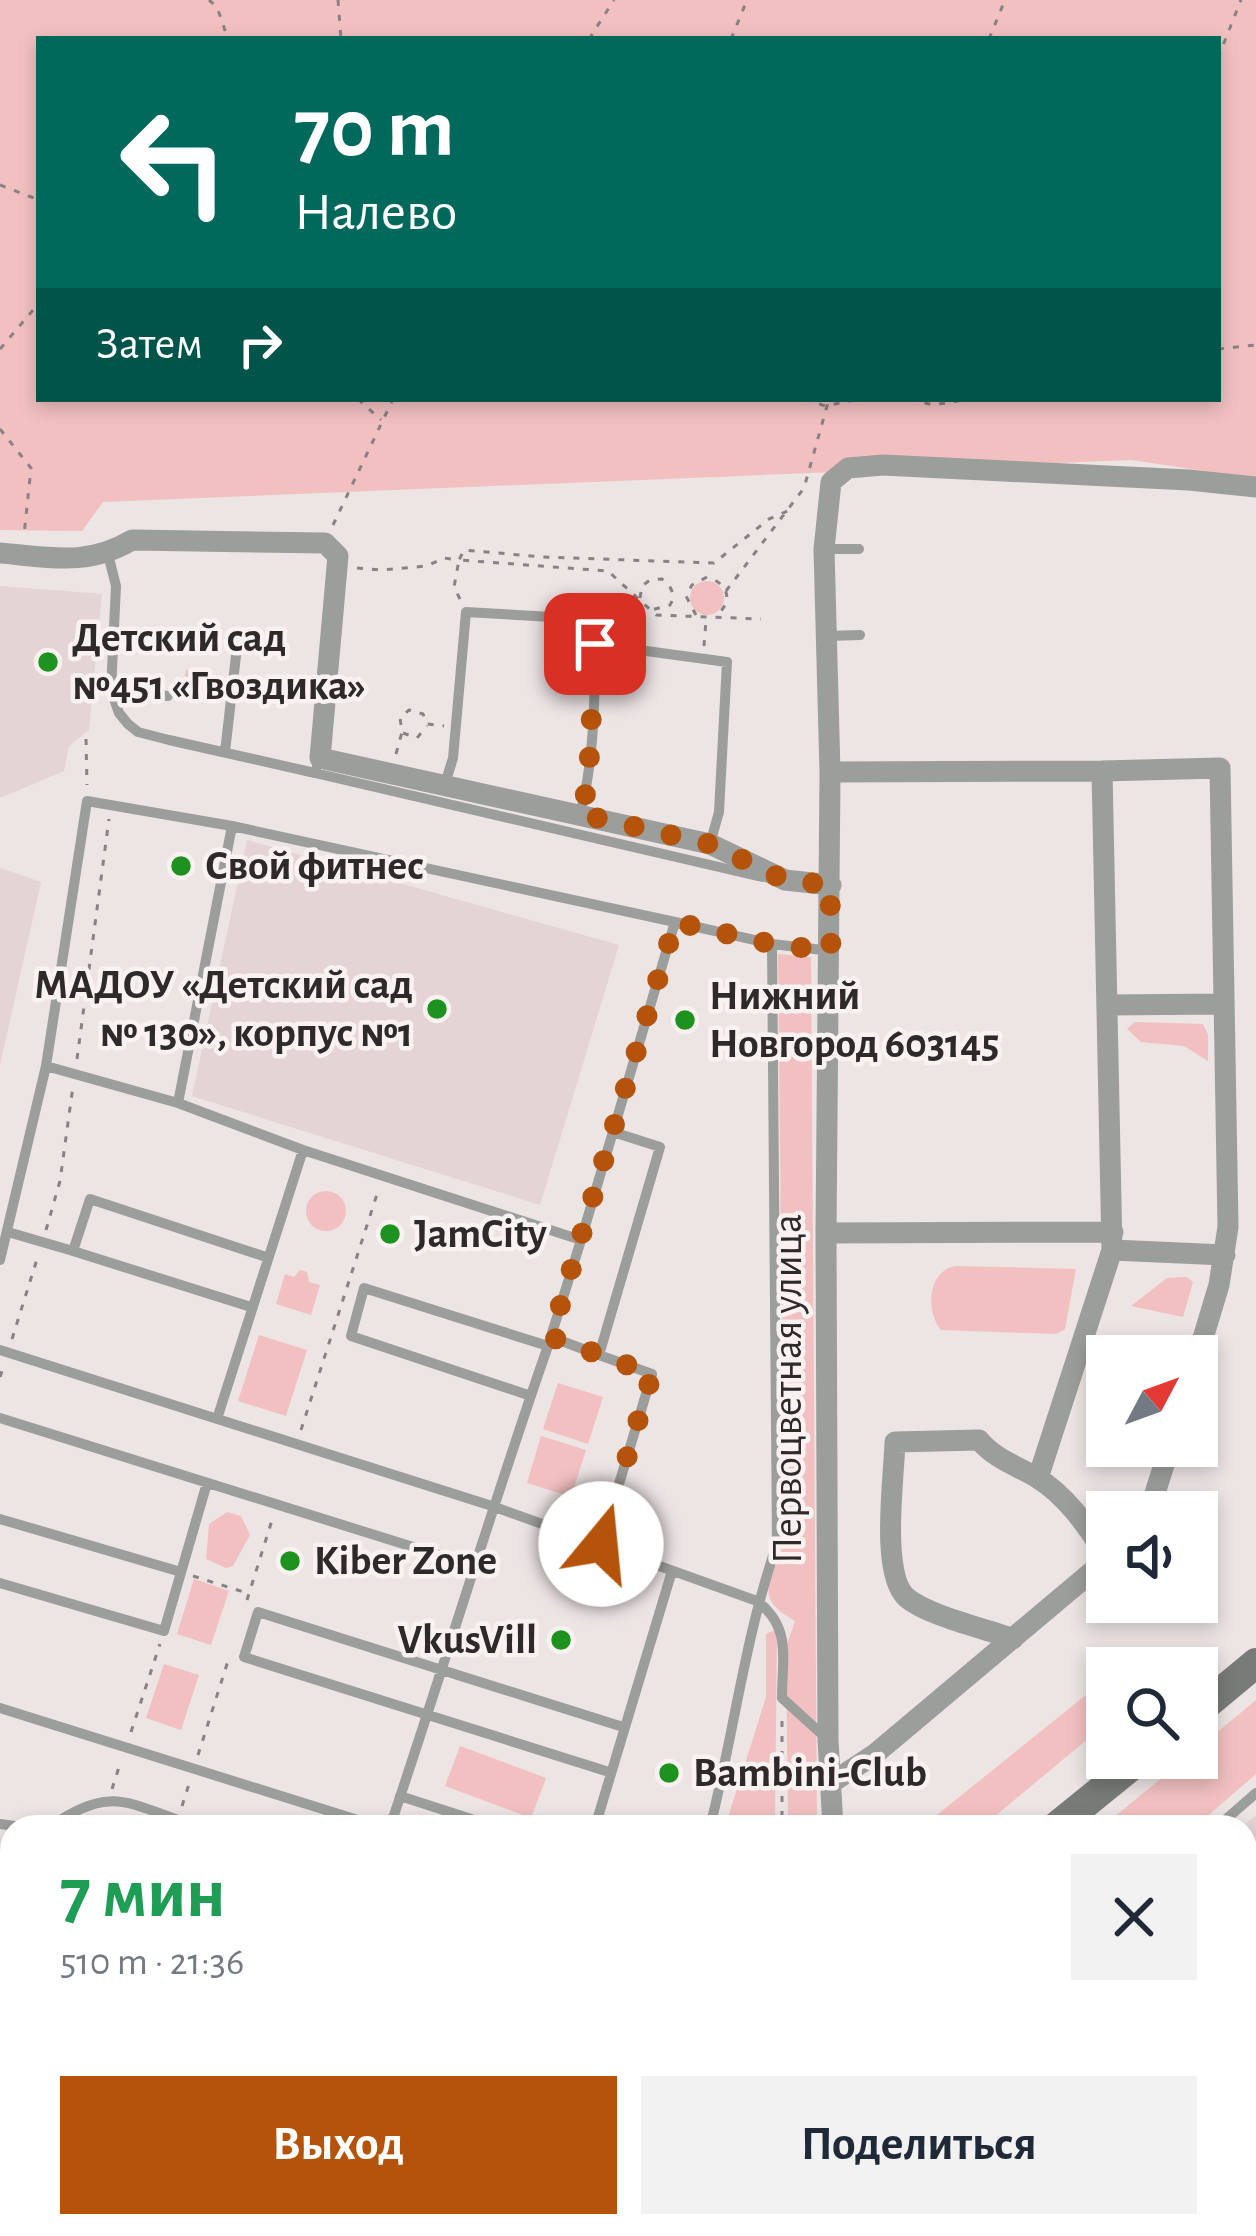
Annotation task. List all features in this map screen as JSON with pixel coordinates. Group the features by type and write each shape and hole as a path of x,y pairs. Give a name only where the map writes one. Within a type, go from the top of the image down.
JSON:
{"main road":[{"path":"1218,1695 1256,1663"},
{"path":"1071,1815 1115,1779"}],"street":[{"name":"Первоцветная улица","path":"832,1815 828,1739 826,1233 830,772 824,550 831,482 837,474 862,465 1256,487"},
{"path":"11,554 81,559 108,554 132,540 325,543 338,556 318,766 391,773 710,844 785,880 830,885"},
{"path":"830,772 1048,777 1220,768 1225,1255 1203,1335"},
{"path":"1038,1478 1113,1241 1102,771"},
{"path":"1107,1005 1223,1004"},
{"path":"826,1233 875,1226 1113,1241 1225,1255"},
{"path":"1013,1639 911,1602 897,1588 892,1568 895,1442 979,1440 991,1454 1038,1478 1086,1524"},
{"path":"831,1783 875,1754 1086,1576"}],"lane":[{"path":"824,550 859,549"},
{"path":"108,554 116,586 111,690 119,713 138,732 224,752 318,766 744,875 785,880"},
{"path":"445,784 466,612 586,619 595,644 588,785 580,814"},
{"path":"827,636 860,635"},
{"path":"595,644 727,662 719,812 710,844"},
{"path":"224,752 237,647"},
{"path":"111,690 168,696"},
{"path":"0,1260 46,1066 87,801 232,826 772,944 831,951"},
{"path":"178,1103 232,826"},
{"path":"394,1815 492,1505 550,1342 675,922"},
{"path":"713,1815 757,1601 777,1544 772,944"},
{"path":"46,1066 178,1103 304,1150 581,1240"},
{"path":"599,1355 660,1147 613,1132"},
{"path":"217,1418 304,1150"},
{"path":"73,1250 90,1199 266,1257"},
{"path":"8,1232 251,1307"},
{"path":"531,1396 351,1336 364,1288 652,1374 601,1544"},
{"path":"4,1351 492,1505 757,1601 782,1627 782,1698 828,1739"},
{"path":"0,1418 474,1566"},
{"path":"0,1583 164,1631 207,1483"},
{"path":"0,1519 181,1572"},
{"path":"598,1815 672,1571"},
{"path":"609,1772 244,1657 258,1612 623,1727"},
{"path":"0,1708 341,1815"},
{"path":"1231,1815 1256,1793"},
{"path":"400,1796 459,1815"},
{"path":"67,1815 81,1805 122,1800 156,1815"}],"path":[{"path":"209,0 217,7 227,36"},
{"path":"338,0 340,36"},
{"path":"591,36 614,0"},
{"path":"732,36 747,0"},
{"path":"990,36 1005,0"},
{"path":"1221,50 1241,0"},
{"path":"0,185 36,199"},
{"path":"0,350 36,307"},
{"path":"1221,349 1256,345"},
{"path":"361,402 382,421"},
{"path":"325,543 392,402"},
{"path":"814,402 825,406 844,402"},
{"path":"726,591 804,488 827,402"},
{"path":"0,429 31,468 11,554"},
{"path":"454,587 464,550 714,563 770,519 790,510"},
{"path":"337,567 381,570 427,566 444,558 608,571 656,615 761,619"},
{"path":"686,596 692,585 707,577 718,581 726,591 727,603 714,617"},
{"path":"612,629 641,602 642,586 656,578 666,582 673,595"},
{"path":"673,595 686,596"},
{"path":"650,610 666,608 673,595"},
{"path":"686,596 698,616"},
{"path":"705,642 706,617"},
{"path":"391,773 402,733 400,718 409,710 423,714 427,724"},
{"path":"427,724 455,728"},
{"path":"402,733 417,738 427,724"},
{"path":"86,739 87,801"},
{"path":"0,1378 4,1351 60,1180 111,805"},
{"path":"297,1444 383,1176"},
{"path":"242,1616 277,1504"},
{"path":"181,1572 249,1593"},
{"path":"108,1802 164,1631"},
{"path":"180,1815 227,1662"},
{"path":"782,1698 782,1815"}],"shaded area":[{"path":"0,0 1256,0 1256,486 1239,476 1131,460 103,502 82,531 0,530"},
{"path":"707,581 719,586 724,598 719,610 707,615 695,610 690,598 695,586"},
{"name":"Детский сад №451 «Гвоздика»","path":"0,586 102,594 89,730 69,746 64,771 0,798"},
{"path":"186,670 221,675 218,693 184,688"},
{"path":"247,840 619,945 540,1205 192,1096"},
{"path":"0,868 41,882 0,1065"},
{"path":"778,954 811,957 817,1815 788,1815 786,1647 795,1621 773,1604 768,1588 784,1543"},
{"path":"1135,1022 1203,1024 1208,1061 1184,1046 1141,1042 1127,1029"},
{"path":"326,1191 340,1197 346,1211 340,1225 326,1231 312,1225 306,1211 312,1197"},
{"path":"955,1266 1076,1269 1065,1329 1056,1334 941,1330 931,1303 934,1283"},
{"path":"300,1270 307,1272 309,1282 320,1285 311,1315 276,1304 285,1274 294,1277"},
{"path":"1187,1277 1193,1282 1183,1317 1131,1306 1167,1278"},
{"path":"259,1335 307,1350 286,1416 238,1401"},
{"path":"558,1383 603,1397 588,1444 543,1429"},
{"path":"541,1436 586,1450 571,1497 527,1483"},
{"path":"227,1512 241,1516 250,1535 233,1566 226,1568 206,1559 209,1524"},
{"path":"194,1579 229,1591 211,1645 177,1634"},
{"path":"777,1629 775,1815 729,1815 766,1697 766,1634"},
{"path":"164,1664 199,1675 181,1730 146,1718"},
{"path":"1086,1695 1086,1740 996,1815 937,1815"},
{"path":"1256,1700 1256,1774 1209,1815 1117,1815 1160,1779 1218,1779 1218,1732"},
{"path":"460,1746 546,1778 532,1815 445,1786"}],"place":[{"name":"Детский сад №451 «Гвоздика»","path":"48,662"},
{"name":"Свой фитнес","path":"181,866"},
{"name":"МАДОУ «Детский сад № 130», корпус №1","path":"437,1009"},
{"name":"Нижний Новгород 603145","path":"685,1020"},
{"name":"JamCity","path":"390,1234"},
{"name":"Kiber Zone","path":"290,1561"},
{"name":"VkusVill","path":"561,1640"},
{"name":"Bambini-Club","path":"669,1773"}],"route":[{"path":"595,644 588,785 580,814 710,844 785,880 830,885 831,918 831,951 772,944 675,922 551,1337 652,1374 601,1544"}]}
